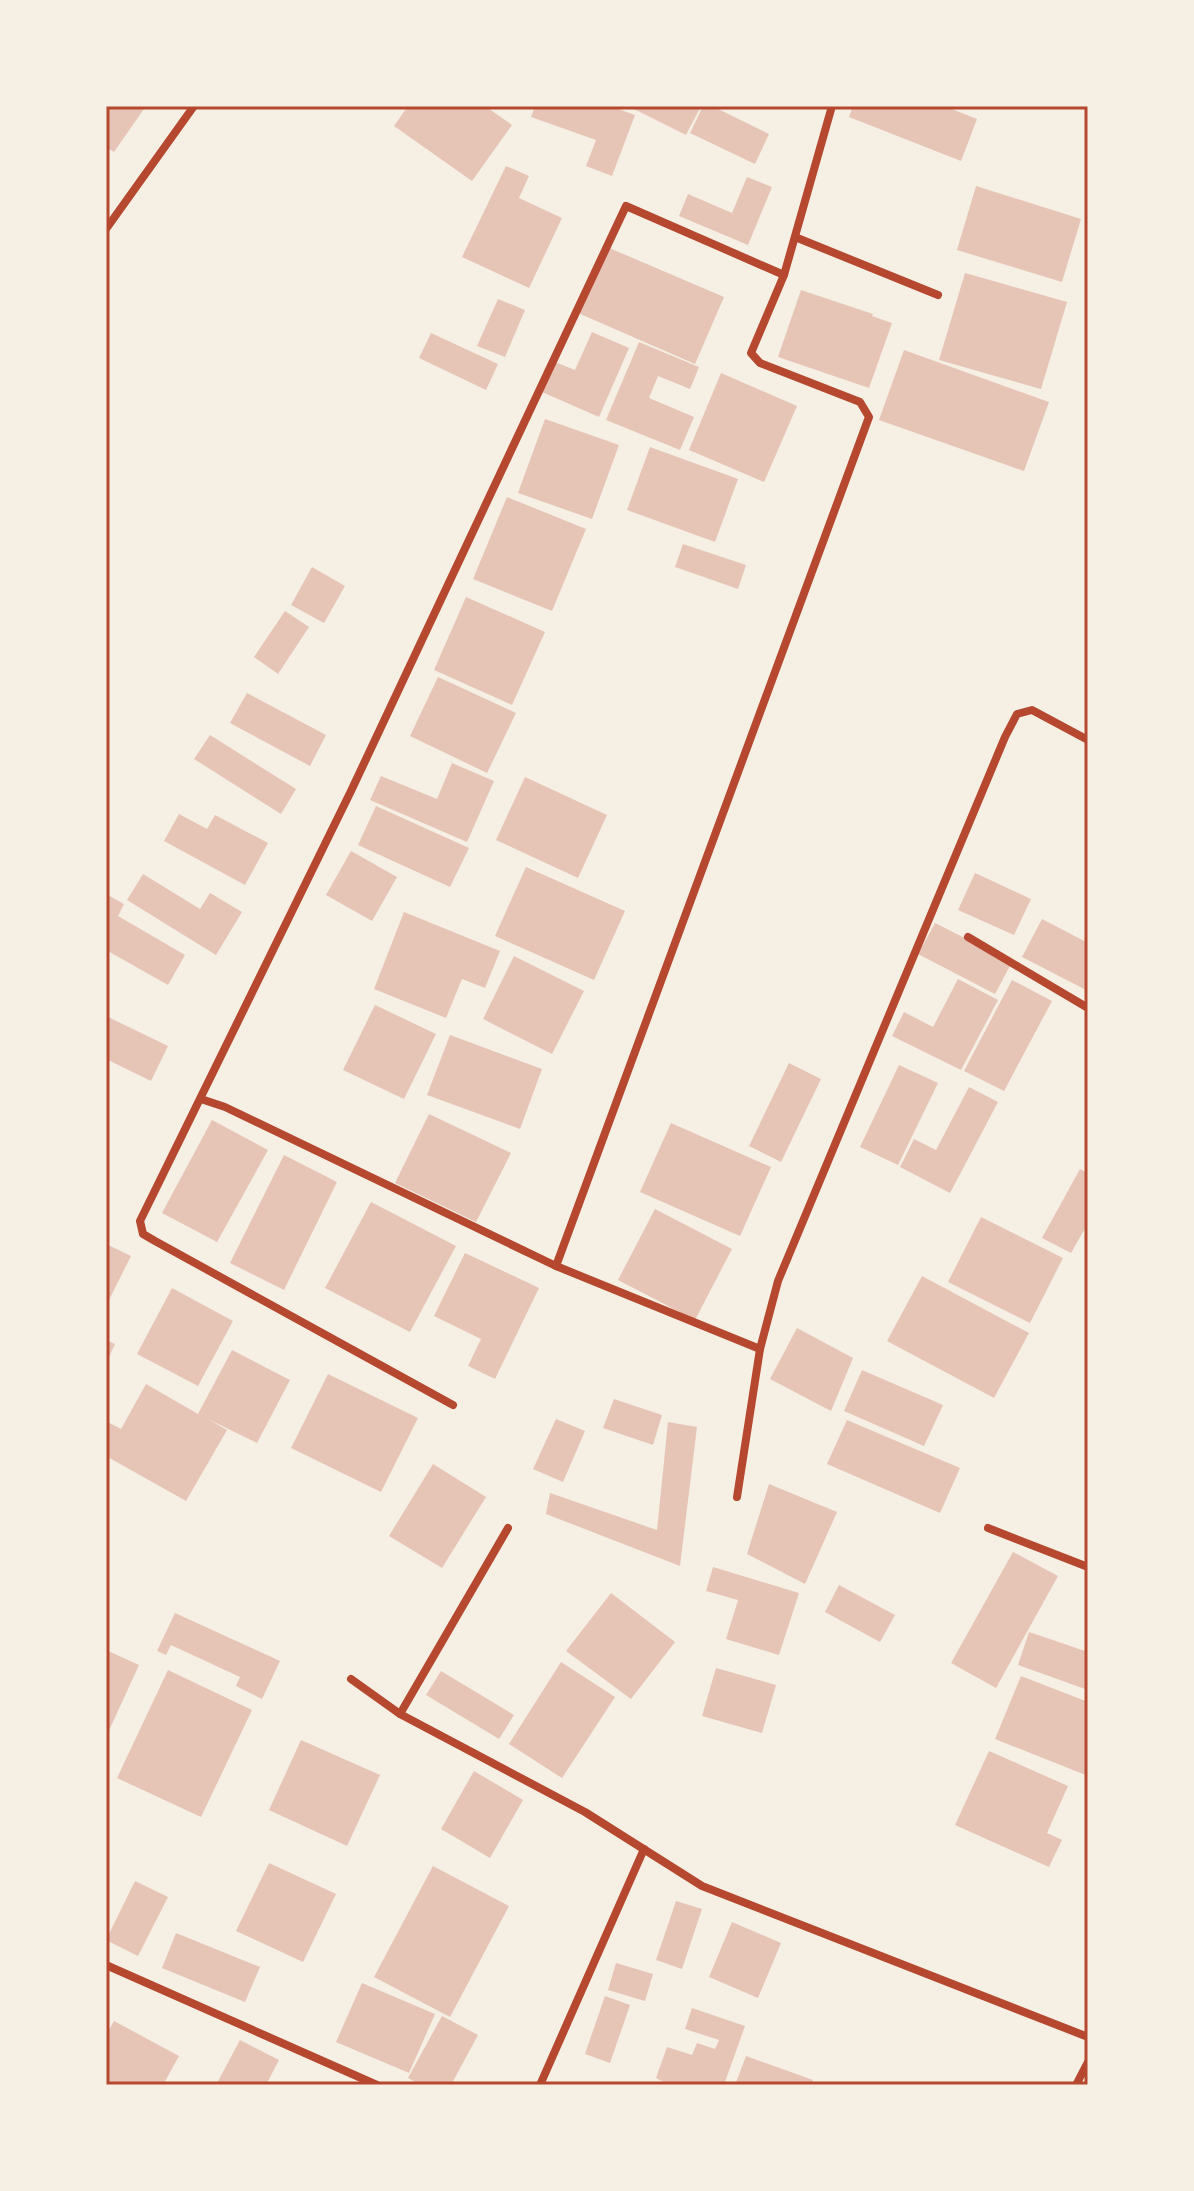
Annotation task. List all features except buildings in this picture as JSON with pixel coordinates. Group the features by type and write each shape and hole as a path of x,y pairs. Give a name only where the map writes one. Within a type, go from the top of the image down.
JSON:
{"street":[{"path":"106,229 194,106"},
{"path":"556,1266 869,417 860,402 754,359 751,353 784,275 832,106"},
{"path":"453,1405 143,1234 140,1221 358,777 626,206 784,275"},
{"path":"795,237 938,295"},
{"path":"737,1497 760,1349 778,1281 1005,737 1017,714 1032,710 1088,740"},
{"path":"968,937 1088,1008"},
{"path":"201,1099 225,1107 556,1266 760,1349"},
{"path":"400,1714 508,1528"},
{"path":"988,1528 1088,1567"},
{"path":"351,1679 400,1714 585,1812 702,1886 1088,2037"},
{"path":"540,2085 644,1849"},
{"path":"106,1965 377,2085"},
{"path":"1076,2085 1088,2062"}]}
